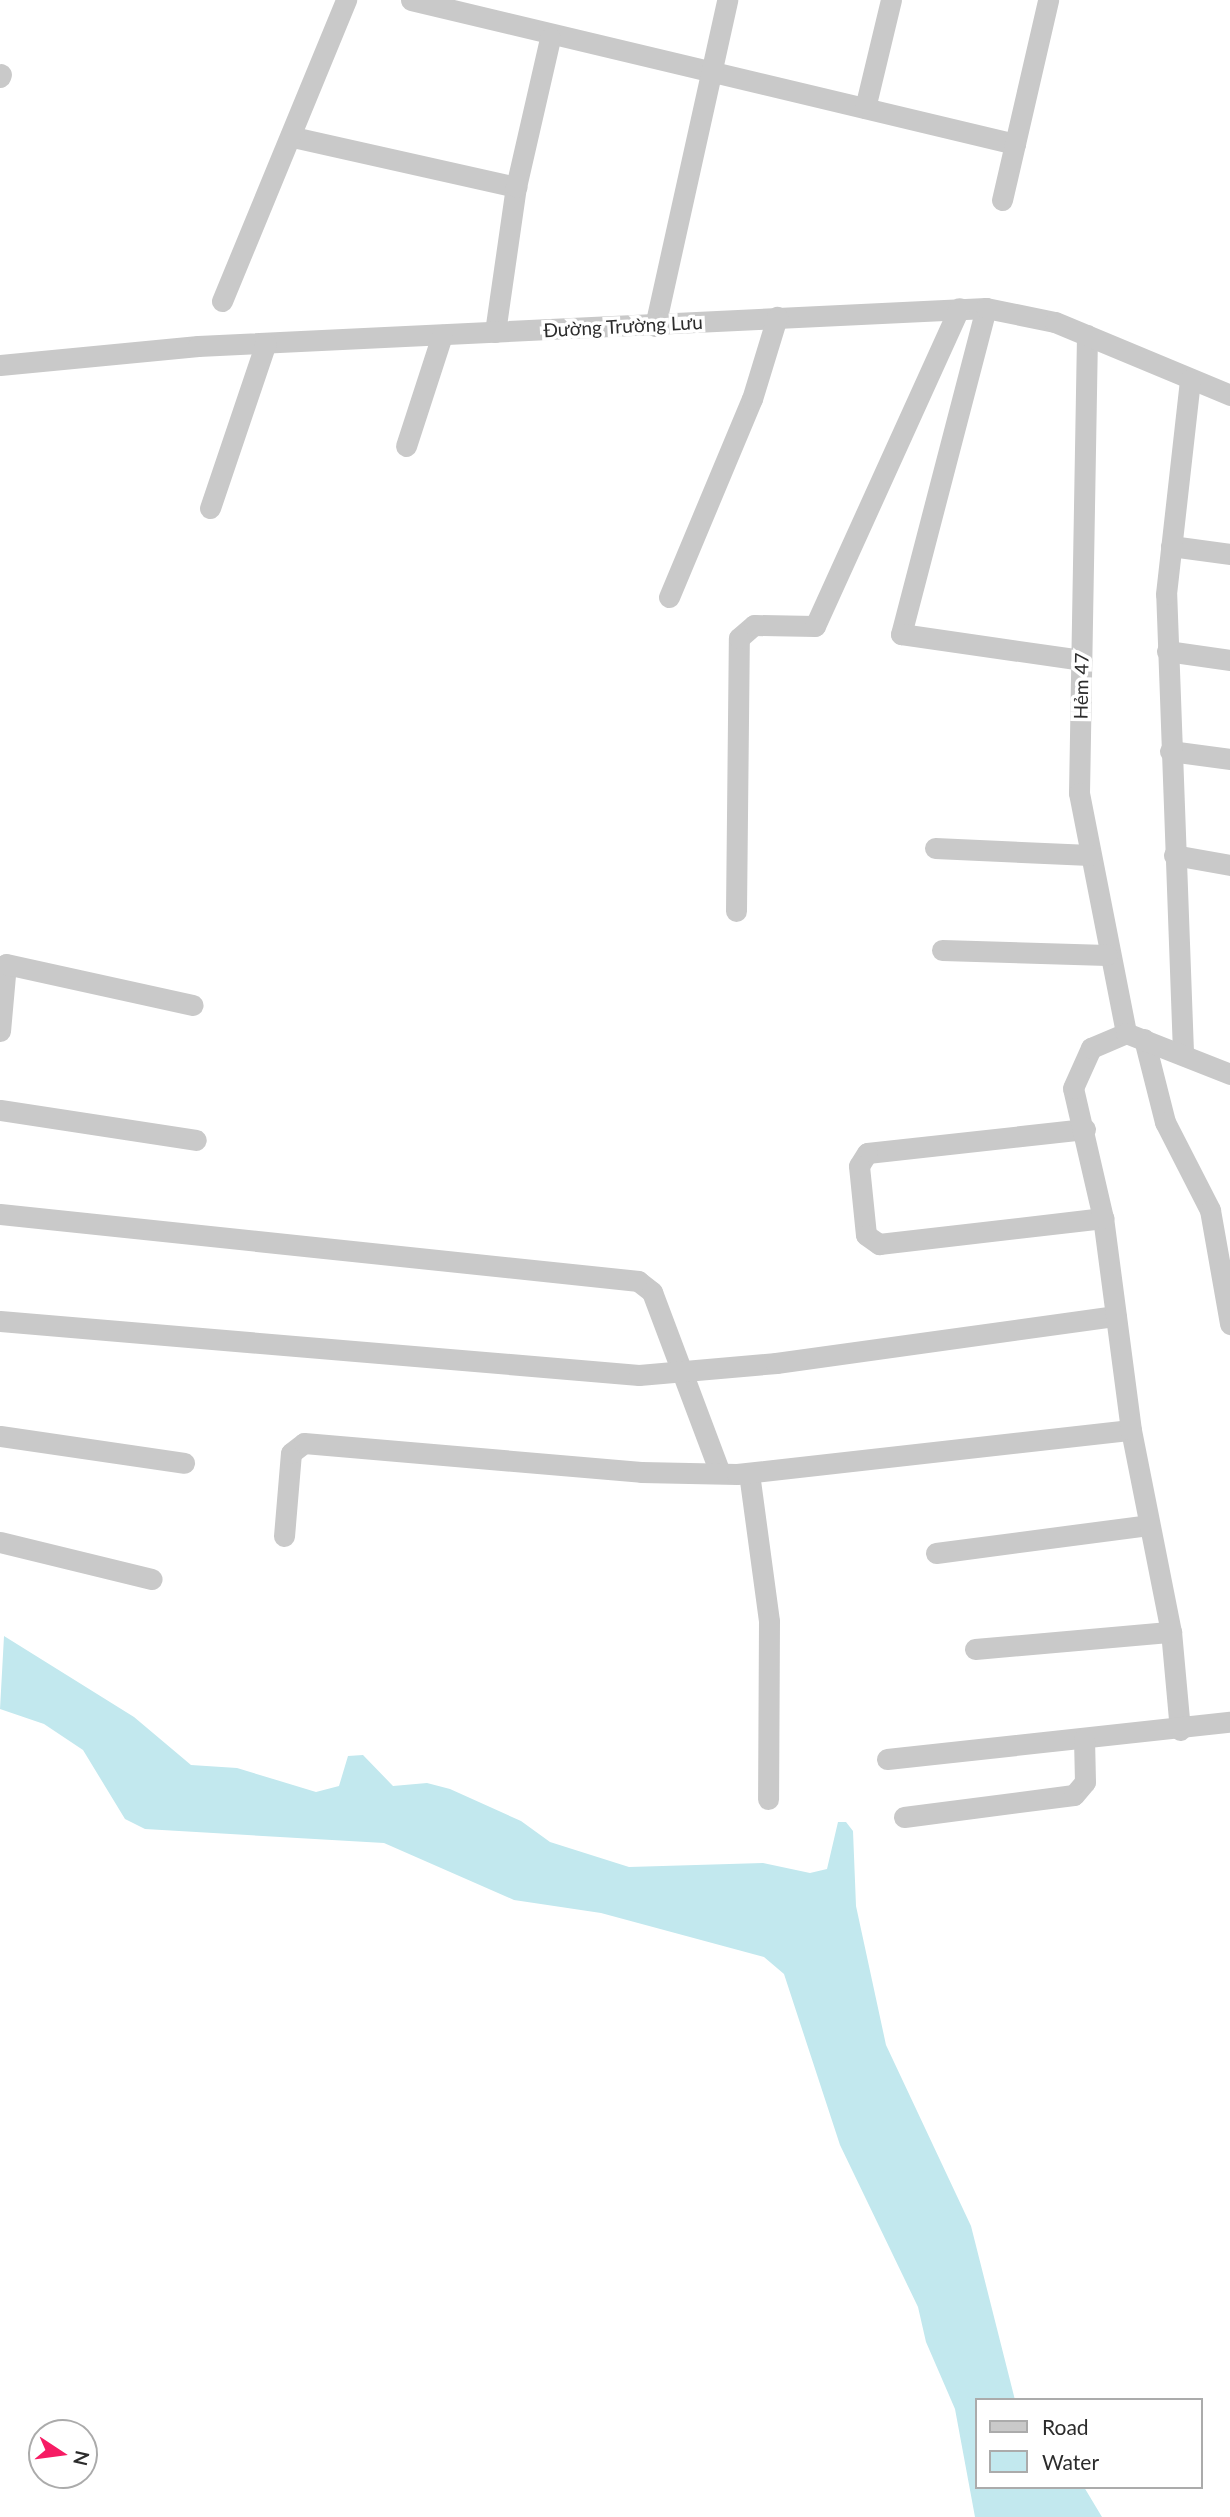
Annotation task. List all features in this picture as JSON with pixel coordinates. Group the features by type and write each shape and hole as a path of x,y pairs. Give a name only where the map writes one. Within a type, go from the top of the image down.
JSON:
{"street":[{"path":"222,301 293,137 346,0"},
{"path":"411,0 550,38 712,71 1015,144"},
{"path":"655,326 727,0"},
{"path":"865,108 891,0"},
{"path":"1002,200 1048,0"},
{"path":"495,332 516,187 550,38"},
{"path":"293,137 516,187"},
{"path":"736,911 740,638 754,625 815,626 959,308"},
{"path":"986,308 901,634 1081,660"},
{"name":"Đường Trường Lưu","path":"0,365 266,343 986,308 1018,310 1087,335 1230,395"},
{"path":"669,597 752,399 776,317"},
{"path":"406,446 442,335"},
{"name":"Hẻm 47","path":"1087,335 1079,793 1107,956 1166,1122 1210,1210 1230,1324"},
{"path":"209,508 266,343"},
{"path":"1183,1052 1167,651 1171,546 1190,379"},
{"path":"1171,546 1230,554"},
{"path":"1167,651 1230,660"},
{"path":"1170,751 1230,758"},
{"path":"935,848 1090,855"},
{"path":"1174,855 1230,865"},
{"path":"942,950 1107,956"},
{"path":"0,1031 3,964 193,1005"},
{"path":"1180,1730 1171,1632 1131,1430 1103,1218 1085,1129 1073,1087 1078,1066 1091,1048 1135,1036 1183,1052 1230,1074"},
{"path":"0,1110 196,1140"},
{"path":"1085,1129 867,1153 859,1166 866,1235 879,1244 1103,1218"},
{"path":"0,1214 638,1281 652,1292 720,1473"},
{"path":"0,1321 420,1359 685,1374 1116,1316"},
{"path":"284,1536 291,1453 303,1443 720,1473 755,1473 792,1471 1131,1430"},
{"path":"0,1436 184,1463"},
{"path":"755,1473 769,1621 768,1799"},
{"path":"936,1553 1148,1525"},
{"path":"0,1542 152,1579"},
{"path":"975,1649 1171,1632"},
{"path":"887,1759 1180,1730 1230,1722"},
{"path":"904,1817 1074,1795 1086,1782 1084,1740"}],"water":[{"path":"4,1636 134,1717 191,1765 237,1768 316,1792 339,1786 348,1756 363,1755 393,1786 427,1783 450,1789 521,1821 550,1842 629,1867 763,1863 810,1873 827,1869 838,1822 846,1822 853,1831 856,1906 886,2045 971,2226 1014,2398 974,2398 974,2489 1085,2489 1102,2517 975,2517 955,2409 926,2342 918,2307 840,2145 784,1974 764,1957 601,1913 514,1900 384,1843 145,1829 125,1819 83,1750 44,1724 0,1709"}]}
